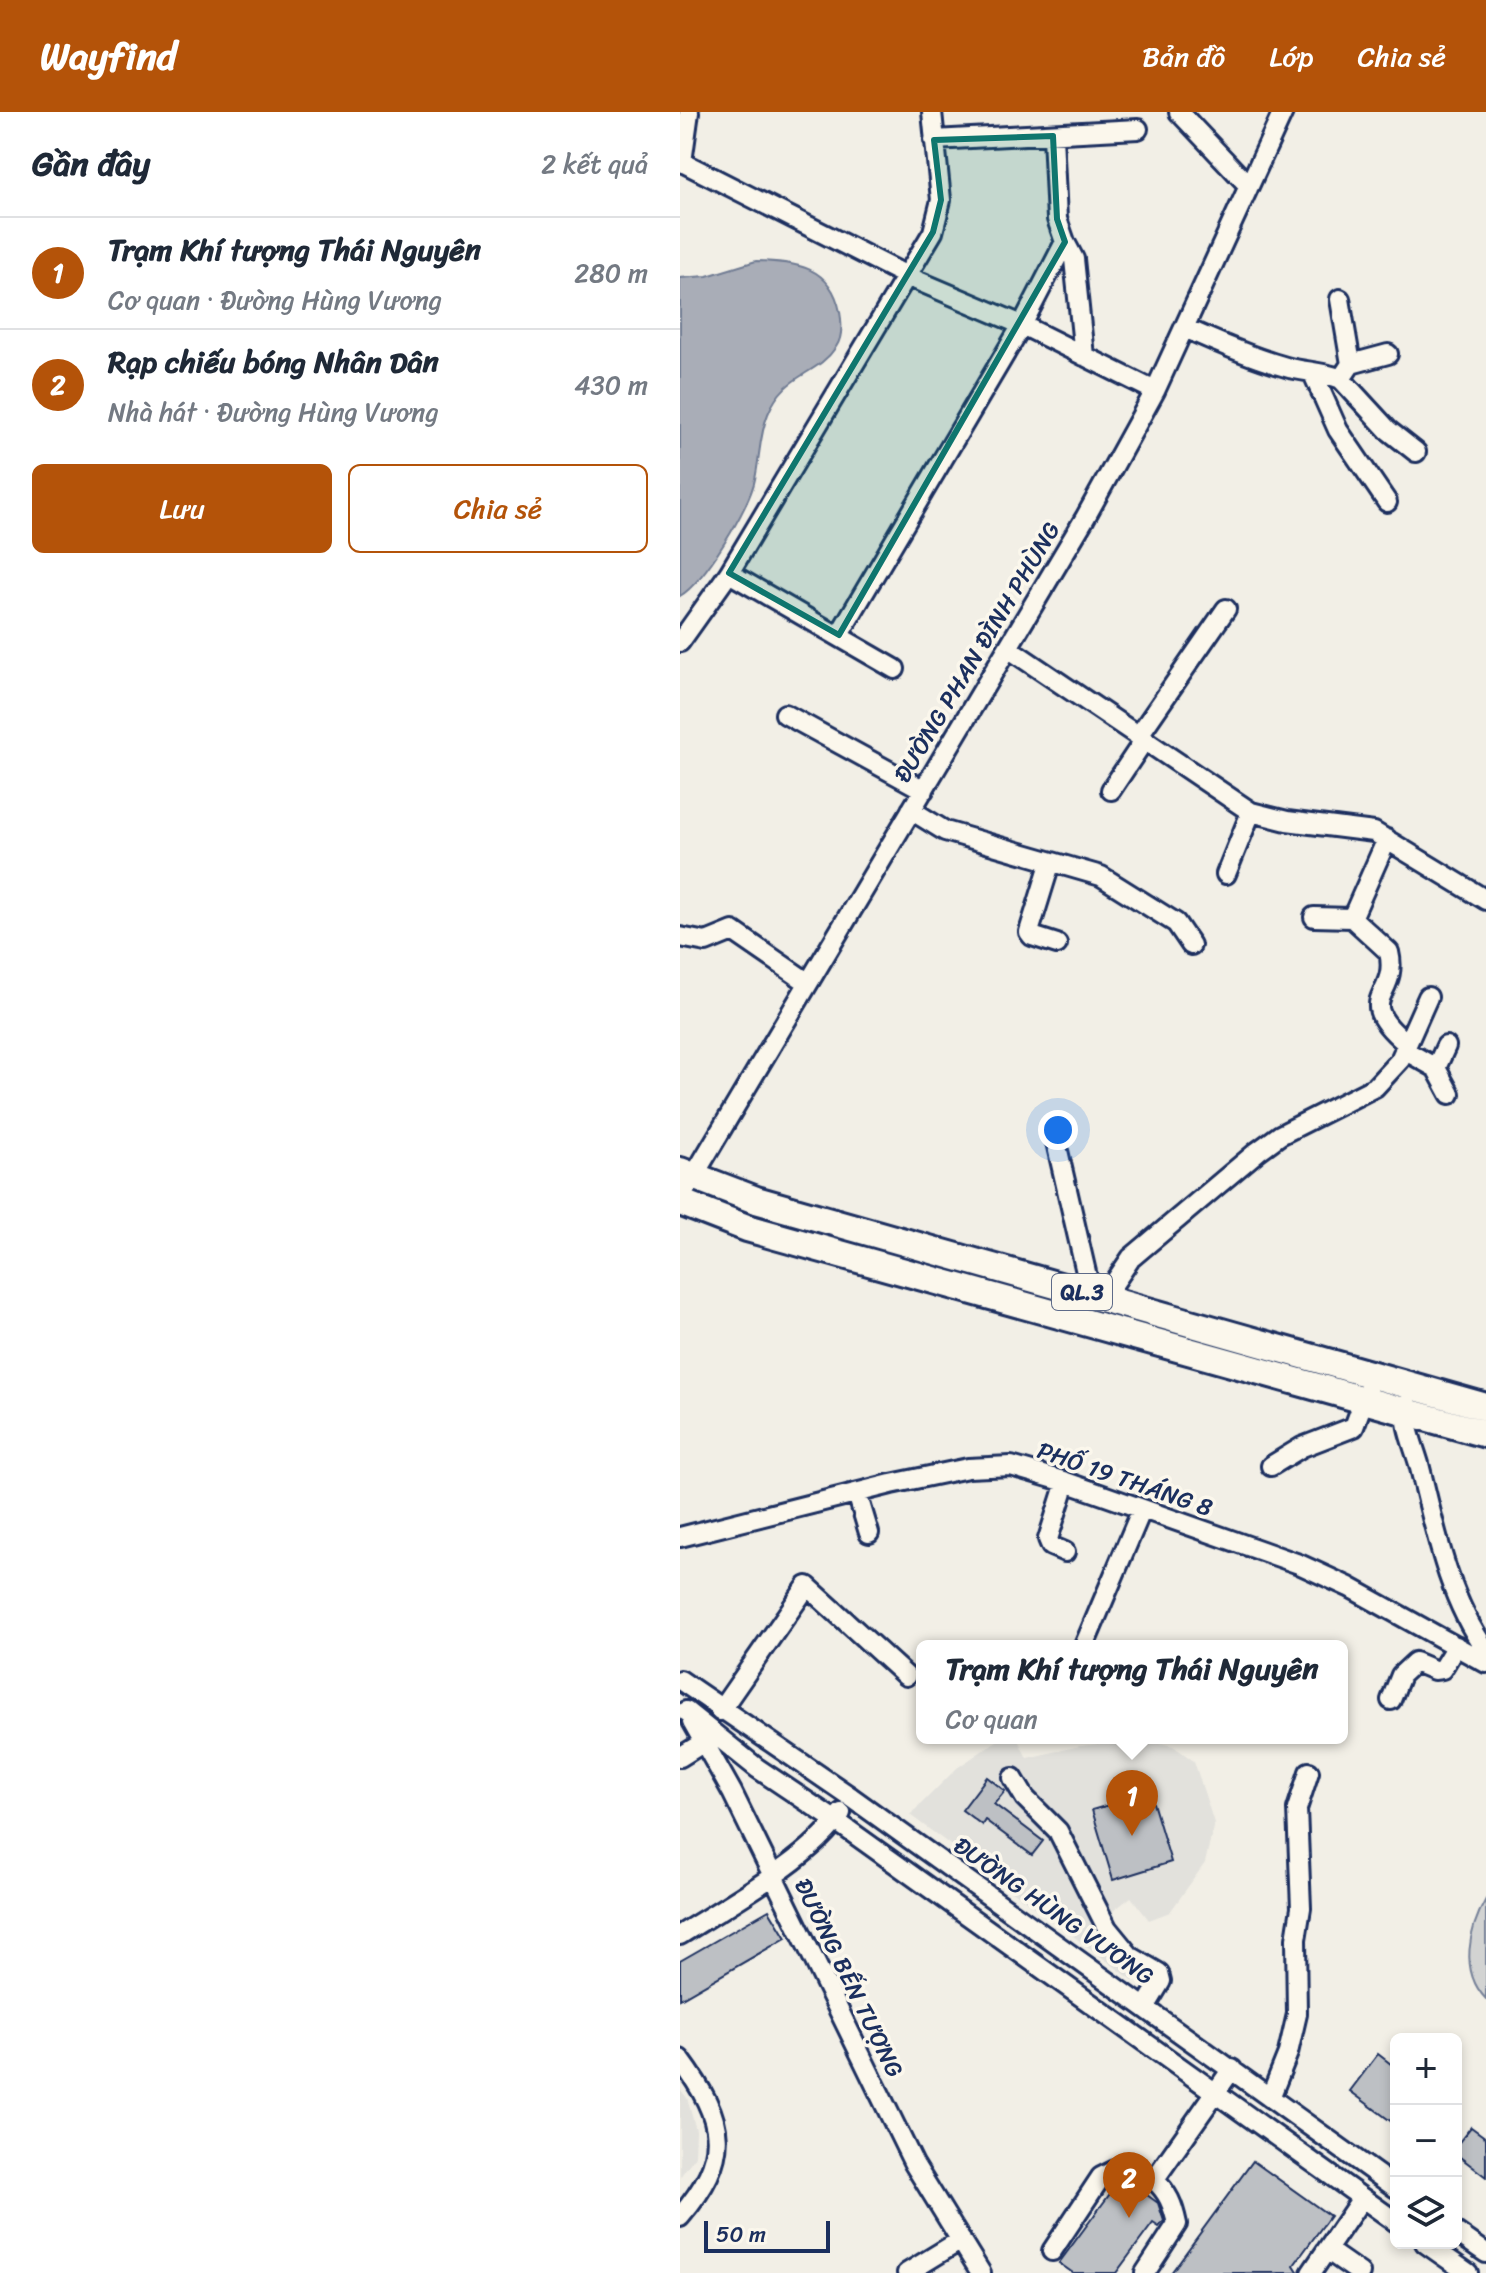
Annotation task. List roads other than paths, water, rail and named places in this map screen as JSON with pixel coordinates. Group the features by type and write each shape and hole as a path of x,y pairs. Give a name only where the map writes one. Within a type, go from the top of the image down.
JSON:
{"highway":[{"name":"QL.3","path":"683,1188 756,1200 1372,1373 1408,1398 1486,1434"},
{"name":"QL.3","path":"683,1188 747,1228 1365,1402 1408,1398 1486,1407"}],"street":[{"path":"689,112 681,161 909,277 1022,325 1155,391"},
{"path":"680,643 729,573 909,277 939,216 941,200 932,112"},
{"path":"1179,112 1249,186"},
{"name":"ĐƯỜNG PHAN ĐÌNH PHÙNG","path":"683,1188 924,790 1155,391 1283,112"},
{"path":"934,140 1053,136 1138,129"},
{"path":"1053,136 1057,219 1074,259 1084,356"},
{"path":"839,635 1022,325 1065,242"},
{"path":"1340,299 1346,372 1388,430 1416,452"},
{"path":"1185,328 1252,358 1314,376 1346,372 1388,354"},
{"path":"1314,376 1338,430 1387,502"},
{"path":"729,573 895,669"},
{"path":"1111,790 1226,609"},
{"path":"1008,648 1251,812 1287,821 1359,829 1387,839 1486,900"},
{"path":"785,714 924,790"},
{"path":"911,810 945,831 1050,864 1101,876 1176,923 1191,945"},
{"path":"1226,874 1251,812"},
{"path":"1352,918 1387,839"},
{"path":"1050,864 1029,932 1032,936 1057,944"},
{"path":"1314,917 1352,918 1389,952 1388,973 1379,1013 1384,1024 1405,1047 1436,1068 1450,1094"},
{"path":"680,937 706,942 733,931 807,982"},
{"path":"1098,1296 1131,1258 1280,1135 1375,1087 1394,1069 1428,997"},
{"path":"1436,1068 1446,1046"},
{"path":"1056,1142 1098,1296"},
{"path":"1271,1466 1302,1447 1354,1427 1365,1402 1372,1373"},
{"path":"1408,1398 1453,1586 1475,1634 1486,1650"},
{"name":"PHỐ 19 THÁNG 8","path":"680,1537 968,1468 1011,1466 1066,1482 1299,1564 1349,1587 1486,1663"},
{"path":"1065,1552 1051,1546 1048,1539 1066,1482"},
{"path":"857,1493 869,1533"},
{"path":"1087,1640 1142,1509"},
{"path":"720,1711 807,1586 906,1676"},
{"path":"1391,1700 1408,1666 1415,1662 1434,1670 1442,1669 1456,1646"},
{"name":"ĐƯỜNG HÙNG VƯƠNG","path":"680,1680 720,1711 851,1797 1146,2006 1390,2184"},
{"path":"683,1706 757,1768 836,1821 1390,2218"},
{"name":"ĐƯỜNG BẾN TƯỢNG","path":"683,1706 732,1792 914,2164 981,2273"},
{"path":"680,1757 704,1742"},
{"path":"1270,2098 1297,2014 1296,1939 1301,1908 1297,1809 1309,1772"},
{"path":"1013,1778 1025,1798 1058,1831 1107,1928 1130,1956 1159,1973 1161,1981 1146,2006"},
{"path":"680,1935 772,1877 836,1821 851,1797"},
{"path":"1027,1958 1044,1934"},
{"path":"680,2059 716,2119 716,2160 699,2194 680,2217"},
{"path":"1154,2180 1232,2069"},
{"path":"1052,2251 1101,2177 1117,2169 1154,2180 1165,2189 1174,2206 1177,2224 1145,2273"},
{"path":"1311,2273 1362,2198"},
{"path":"1462,2236 1486,2253"},
{"path":"907,2273 961,2240"},
{"path":"1433,2249 1463,2272"},
{"path":"1327,2250 1360,2273"}],"place":[{"name":"Trạm Khí tượng Thái Nguyên","path":"1132,1836"},
{"name":"Rạp chiếu bóng Nhân Dân","path":"1129,2218"}]}
